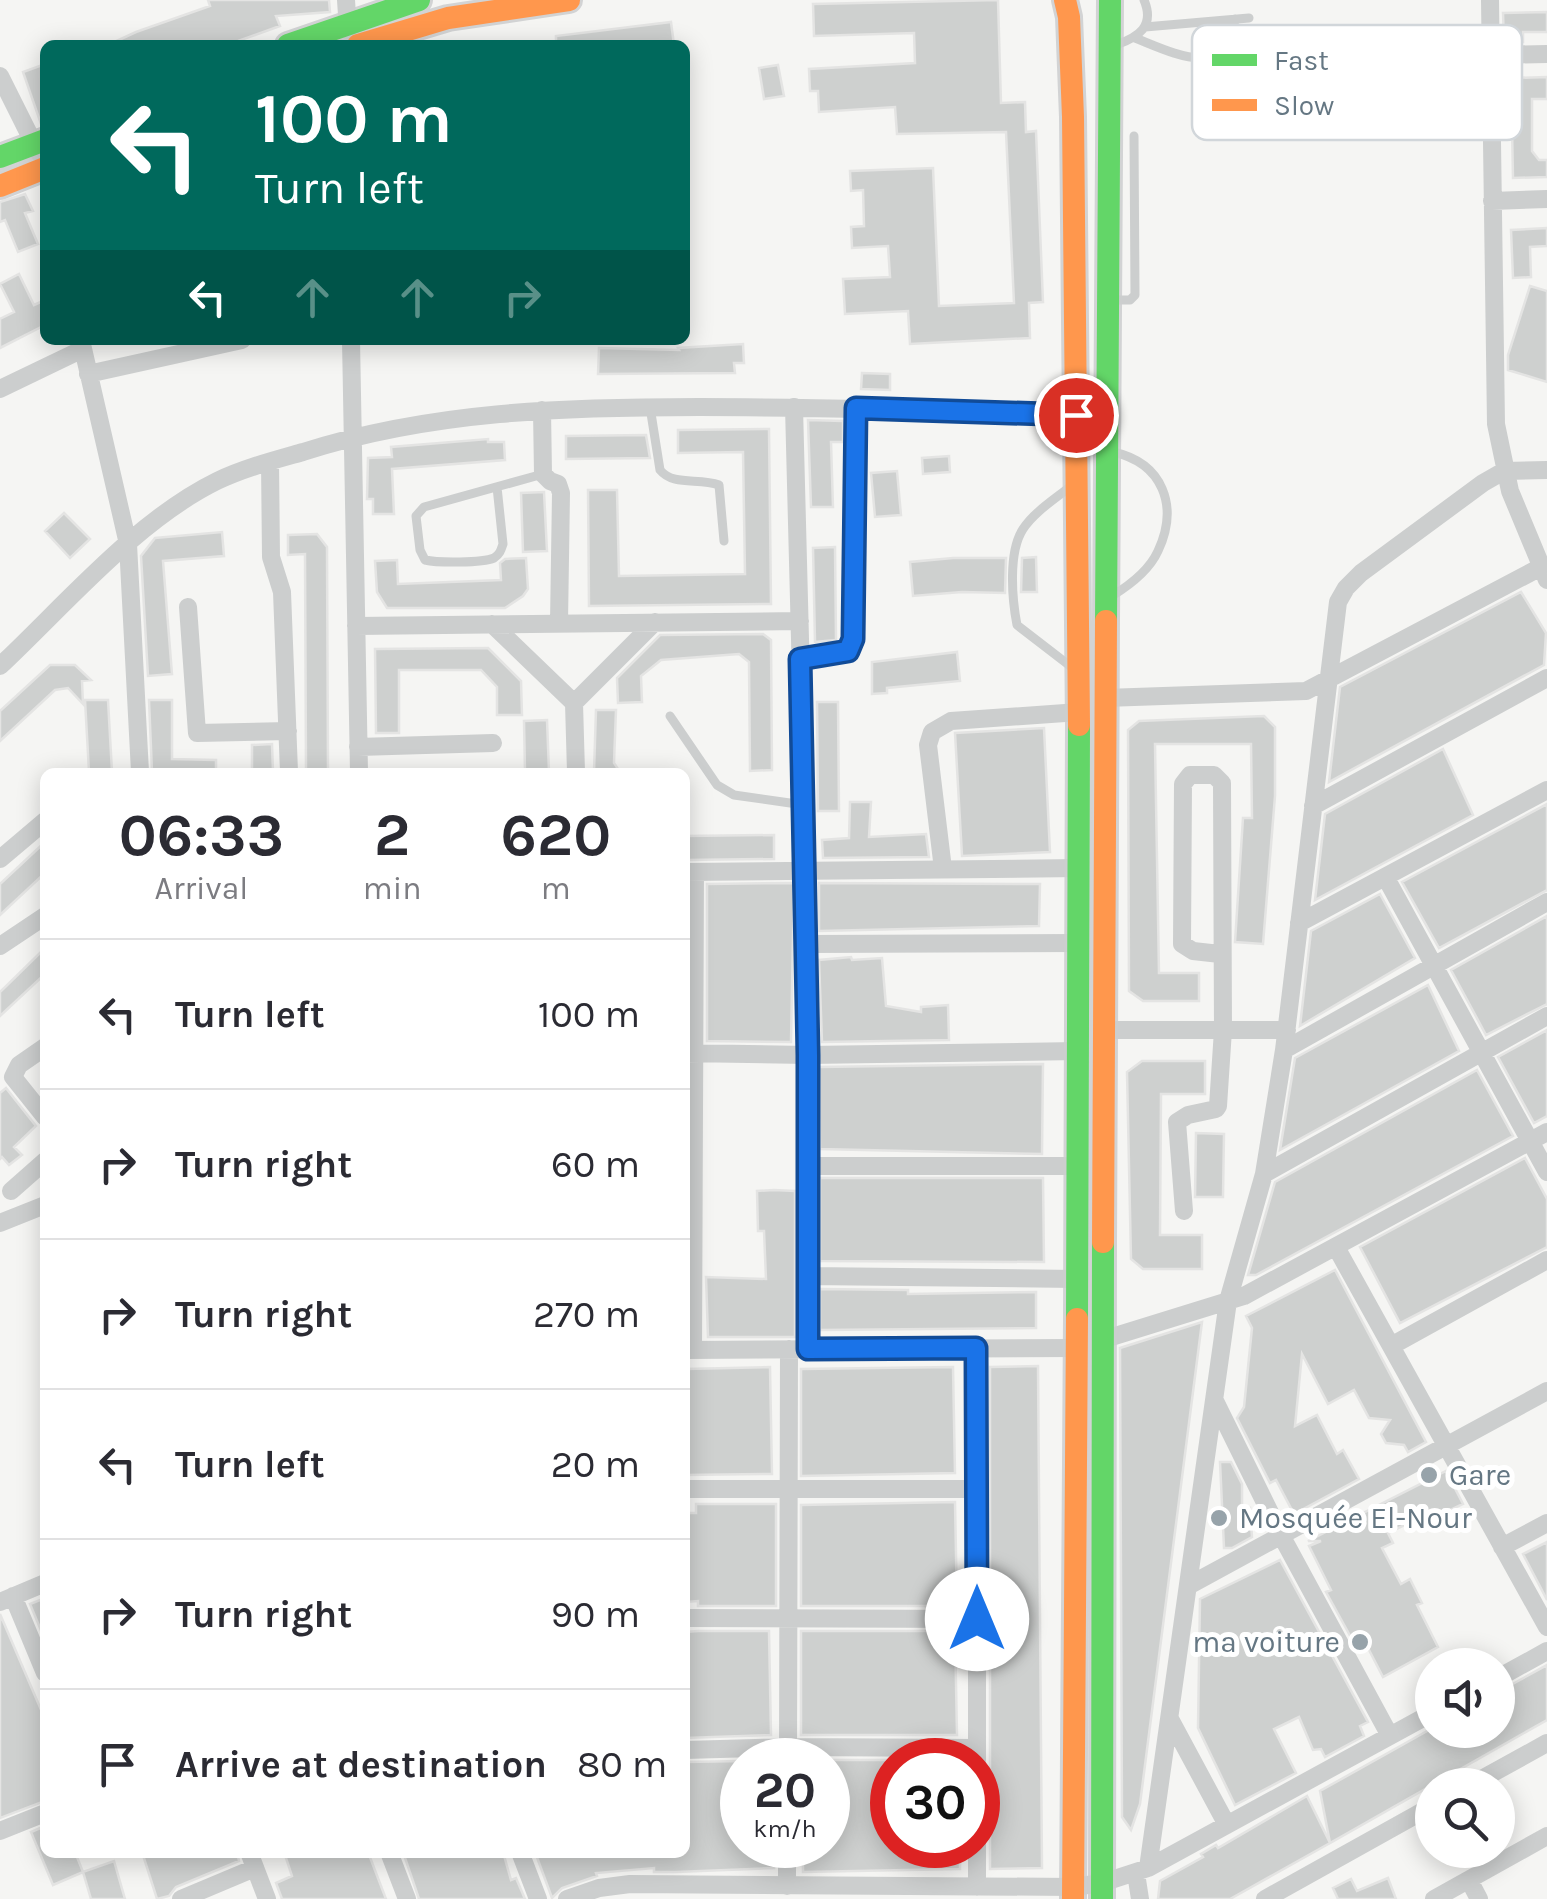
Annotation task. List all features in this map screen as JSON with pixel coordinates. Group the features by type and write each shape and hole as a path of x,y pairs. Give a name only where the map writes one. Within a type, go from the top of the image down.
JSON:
{"main road":[{"path":"301,40 419,0"},
{"path":"375,40 448,18 569,0"},
{"path":"1065,0 1074,117 1080,868 1073,1893"},
{"path":"1102,1891 1110,0"},
{"path":"0,157 40,142"},
{"path":"0,186 40,171"}],"street":[{"path":"1522,54 1547,54"},
{"path":"0,76 40,142"},
{"path":"1105,698 1306,691 1544,574 1504,471 1496,424 1491,140"},
{"path":"1492,200 1547,200"},
{"path":"0,389 80,345"},
{"path":"82,345 128,544 140,768"},
{"path":"88,374 173,348 199,345"},
{"path":"351,345 358,768"},
{"path":"0,666 143,528 218,480 352,436 454,418 542,410 794,406 1076,415"},
{"path":"788,1738 788,1491 808,1276 806,871 794,406"},
{"path":"800,659 848,651 853,639 856,408"},
{"path":"542,410 543,474 558,484 561,494 560,623"},
{"path":"270,462 271,556 282,592 289,768"},
{"path":"1140,1899 1170,1719 1228,1301 1264,1174 1284,1050 1338,602 1360,573 1483,482 1504,471 1547,470"},
{"path":"188,607 197,733 288,731"},
{"path":"356,626 800,620"},
{"path":"574,703 655,622"},
{"path":"492,624 574,703 576,768"},
{"path":"1313,806 1547,678"},
{"path":"943,869 928,745 932,732 951,721 1079,712"},
{"path":"358,746 493,743"},
{"path":"1184,1211 1176,1131 1182,1118 1218,1106 1222,1030 1222,783 1214,775 1190,776 1183,784 1181,937 1187,949 1220,954"},
{"path":"1299,923 1547,790"},
{"path":"0,859 40,825"},
{"path":"1078,1051 690,1053 690,872 1080,868"},
{"path":"1386,878 1482,1052 1539,1136 1547,1172"},
{"path":"1284,1050 1547,902"},
{"path":"0,946 40,916"},
{"path":"807,944 1079,943"},
{"path":"1264,1174 1547,1016"},
{"path":"1104,1030 1287,1030"},
{"path":"40,1050 20,1064 14,1077 40,1111"},
{"path":"1102,1340 1244,1296 1539,1136"},
{"path":"37,1208 6,1185 40,1164"},
{"path":"808,1166 1078,1166"},
{"path":"0,1223 37,1208"},
{"path":"1336,1247 1547,1628"},
{"path":"1390,1346 1547,1260"},
{"path":"808,1276 1077,1279"},
{"path":"976,1348 977,1738"},
{"path":"690,1350 1076,1348"},
{"path":"1188,1586 1547,1391"},
{"path":"1215,1400 1281,1535 1390,1736"},
{"path":"690,1489 977,1488"},
{"path":"1502,1547 1547,1523"},
{"path":"40,1585 6,1599 40,1664"},
{"path":"690,1618 977,1619"},
{"path":"1515,1669 1547,1652"},
{"path":"1170,1719 1227,1825"},
{"path":"567,1899 612,1886 700,1892 787,1886 947,1893 977,1887 1102,1891 1415,1722"},
{"path":"1502,1768 1547,1743"},
{"path":"690,1750 720,1751"},
{"path":"0,1831 40,1815"},
{"path":"1264,1899 1415,1815"},
{"path":"1434,1899 1547,1836"},
{"path":"390,1858 407,1899"},
{"path":"522,1858 538,1899"},
{"path":"181,1899 252,1860 268,1899"},
{"path":"787,1868 787,1886"},
{"path":"977,1868 977,1887"},
{"path":"1469,1880 1479,1899"}],"lane":[{"path":"1109,48 1135,38 1145,27 1148,12 1144,0"},
{"path":"1145,27 1248,18"},
{"path":"1234,25 1235,19"},
{"path":"1135,38 1192,57"},
{"path":"1107,300 1130,300 1135,295 1134,136"},
{"path":"650,407 664,476 719,486 724,541"},
{"path":"1106,450 1142,462 1156,474 1165,492 1165,526 1158,552 1142,573 1106,600"},
{"path":"497,487 503,544 500,552 492,559 425,560 420,550 418,511 497,487 543,474"},
{"path":"1077,482 1020,532 1014,608 1017,625 1079,672"},
{"path":"670,716 717,785 734,796 804,805"}],"building":[{"path":"208,0 329,0 330,12 276,16 280,26 241,40 119,40 210,6"},
{"path":"998,0 1001,103 1025,102 1026,132 1036,131 1043,302 1029,303 1030,338 910,344 908,311 845,314 843,279 890,277 888,246 852,248 851,227 864,226 863,190 851,191 850,171 933,168 939,306 1014,303 1006,132 897,134 895,107 819,112 818,91 810,91 809,69 915,63 914,33 814,36 813,4"},
{"path":"1547,12 1547,32 1523,32 1522,42 1522,25 1503,25 1503,13"},
{"path":"671,22 673,40 556,40 556,36"},
{"path":"778,65 784,96 764,99 759,68"},
{"path":"40,66 40,121 23,72"},
{"path":"1547,77 1547,99 1532,99 1532,151 1539,160 1547,160 1547,177 1513,178 1512,140 1522,140 1522,78"},
{"path":"25,194 33,211 25,213 38,244 18,252 5,220 0,222 0,202"},
{"path":"1547,228 1547,246 1530,247 1531,277 1513,278 1511,230"},
{"path":"19,274 34,305 40,302 40,328 0,348 0,319 14,312 0,284"},
{"path":"1530,286 1547,291 1547,382 1508,370 1508,355"},
{"path":"743,344 744,363 734,363 735,373 598,374 599,348 679,350"},
{"path":"862,373 890,374 890,390 861,389"},
{"path":"808,420 843,421 843,442 831,442 833,507 811,507"},
{"path":"769,429 771,604 589,606 588,490 617,490 619,576 745,574 743,452 678,453 678,430"},
{"path":"646,435 650,458 566,459 566,436"},
{"path":"488,439 504,442 505,460 392,469 394,514 373,514 373,499 367,499 368,458 392,457 391,447"},
{"path":"949,456 950,472 923,474 922,458"},
{"path":"897,471 901,515 875,517 871,473"},
{"path":"544,492 547,551 523,552 521,493"},
{"path":"64,513 90,539 70,558 45,531"},
{"path":"222,532 224,556 163,561 172,674 148,676 141,556 155,538"},
{"path":"317,534 327,547 328,768 306,768 305,554 288,555 288,535"},
{"path":"835,547 836,640 815,642 813,548"},
{"path":"1036,557 1037,592 1021,592 1022,558"},
{"path":"526,558 528,589 505,608 387,608 377,592 375,561 397,560 398,584 501,580 500,563"},
{"path":"1006,558 1005,593 913,596 910,562"},
{"path":"1521,592 1546,633 1544,665 1329,782 1340,687"},
{"path":"763,634 771,640 772,770 750,771 749,662 739,654 661,660 641,676 642,702 618,703 617,678 660,635"},
{"path":"488,648 521,681 522,715 497,715 497,687 481,670 399,670 399,733 376,733 375,649"},
{"path":"957,652 960,681 887,688 887,693 872,694 872,662"},
{"path":"50,665 75,665 91,680 82,681 83,704 68,688 55,690 0,741 0,711"},
{"path":"85,700 108,700 112,768 89,768"},
{"path":"149,700 172,700 172,759 216,760 216,768 152,768"},
{"path":"817,702 838,702 839,811 818,811"},
{"path":"596,710 616,710 614,763 617,768 594,768"},
{"path":"1264,716 1275,727 1275,796 1263,944 1235,942 1243,818 1252,818 1251,744 1155,744 1159,973 1199,973 1199,1001 1143,1001 1129,991 1128,730 1139,721"},
{"path":"547,720 549,768 525,768 524,721"},
{"path":"1044,728 1050,852 962,856 955,733"},
{"path":"272,744 273,768 252,768 252,745"},
{"path":"1443,749 1473,815 1315,900 1325,814"},
{"path":"850,802 871,802 869,837 926,834 929,857 823,858 822,840 849,838"},
{"path":"1547,804 1547,890 1439,948 1402,882"},
{"path":"774,835 774,859 690,860 690,836"},
{"path":"40,847 40,878 0,915 0,884"},
{"path":"794,883 791,1042 707,1041 707,884"},
{"path":"819,883 1040,884 1039,926 819,931"},
{"path":"1380,894 1415,958 1300,1026 1311,931"},
{"path":"1547,916 1547,1004 1486,1035 1451,970"},
{"path":"40,953 40,979 0,1016 0,992"},
{"path":"882,958 886,1006 921,1012 921,1007 948,1005 949,1040 822,1042 819,960"},
{"path":"1428,985 1459,1051 1280,1150 1295,1058"},
{"path":"1547,1030 1547,1116 1534,1123 1498,1057"},
{"path":"1142,1061 1205,1061 1205,1094 1161,1094 1160,1235 1202,1235 1202,1269 1143,1269 1131,1259 1127,1072"},
{"path":"1043,1064 1042,1154 820,1149 819,1067"},
{"path":"1477,1070 1513,1136 1256,1275 1248,1275 1275,1182"},
{"path":"6,1088 36,1126 14,1147 22,1155 9,1165 0,1159 0,1093"},
{"path":"1196,1133 1224,1134 1223,1197 1195,1197"},
{"path":"1525,1158 1547,1199 1547,1247 1400,1323 1360,1247"},
{"path":"820,1178 1043,1178 1044,1262 820,1261"},
{"path":"757,1191 795,1191 795,1337 708,1337 706,1277 766,1279 764,1231 758,1231"},
{"path":"1335,1270 1426,1442 1408,1452 1404,1445 1386,1443 1381,1434 1390,1420 1369,1418 1354,1390 1328,1404 1302,1354 1295,1426 1317,1415 1337,1454 1343,1450 1359,1479 1294,1514 1276,1480 1270,1483 1237,1418 1244,1407 1252,1328 1246,1316"},
{"path":"820,1289 908,1290 908,1294 1036,1292 1036,1328 820,1330"},
{"path":"1202,1322 1140,1804 1131,1830 1122,1817 1120,1348"},
{"path":"1038,1366 1042,1868 990,1869 1000,1868 1000,1738 990,1738 990,1367"},
{"path":"770,1367 772,1474 690,1475 690,1369"},
{"path":"953,1367 955,1473 801,1476 801,1369"},
{"path":"1220,1462 1231,1462 1242,1484 1242,1509 1250,1508 1252,1537 1232,1548 1224,1548"},
{"path":"1446,1471 1463,1504 1388,1533 1393,1543 1382,1548 1401,1584 1410,1579 1422,1603 1417,1605 1438,1647 1415,1648 1415,1660 1383,1677 1368,1648 1359,1652 1326,1592 1331,1590 1309,1546 1321,1541 1308,1541"},
{"path":"955,1502 957,1606 801,1606 801,1505"},
{"path":"696,1504 776,1504 776,1606 698,1606 698,1601 690,1602 690,1513 696,1513"},
{"path":"1547,1542 1547,1600 1523,1554"},
{"path":"1280,1560 1368,1722 1360,1726 1364,1736 1325,1757 1321,1749 1313,1750 1299,1717 1274,1729 1296,1773 1235,1805 1198,1728 1200,1599"},
{"path":"40,1600 40,1628 30,1604"},
{"path":"0,1614 40,1707 40,1803 0,1818"},
{"path":"769,1631 771,1735 690,1738 690,1632"},
{"path":"801,1631 955,1631 957,1735 801,1735"},
{"path":"1547,1665 1547,1720 1515,1738 1515,1683"},
{"path":"1415,1738 1415,1748 1498,1748 1462,1768 1415,1768 1415,1795 1330,1843 1320,1791"},
{"path":"850,1760 870,1760 870,1868 960,1868 960,1869 803,1872 803,1868 850,1868"},
{"path":"720,1761 720,1868 774,1868 654,1872 654,1868 596,1873 597,1876 562,1888 552,1898 537,1858 690,1858 690,1762"},
{"path":"1307,1796 1330,1843 1230,1899 1158,1899 1160,1881 1203,1857 1201,1854 1216,1845 1218,1848"},
{"path":"40,1828 40,1854 31,1832"},
{"path":"42,1858 77,1858 83,1872 53,1885"},
{"path":"144,1858 238,1858 239,1861 157,1899"},
{"path":"286,1858 370,1858 386,1899 282,1899 276,1883 292,1876"},
{"path":"405,1858 505,1858 511,1880 516,1878 525,1899 419,1899"},
{"path":"114,1861 125,1899 91,1899 83,1872"},
{"path":"1388,1878 1396,1899 1338,1899 1333,1888 1351,1879 1357,1891"}],"traffic: fast":[{"path":"303,40 419,0"},
{"path":"1106,621 1110,0"},
{"path":"0,157 40,142"},
{"path":"1077,1319 1079,725"},
{"path":"1102,1899 1103,1242"}],"traffic: slow":[{"path":"375,40 448,18 569,0"},
{"path":"1065,0 1073,117 1079,725"},
{"path":"0,186 40,170"},
{"path":"1103,1242 1106,621"},
{"path":"1073,1899 1077,1319"}],"place":[{"name":"Gare","path":"1429,1475"},
{"name":"Mosquée El-Nour","path":"1219,1518"},
{"name":"ma voiture","path":"1360,1642"}],"route":[{"path":"977,1619 976,1348 808,1349 806,871 800,659 838,655 848,651 853,639 856,408 1076,415"}]}
